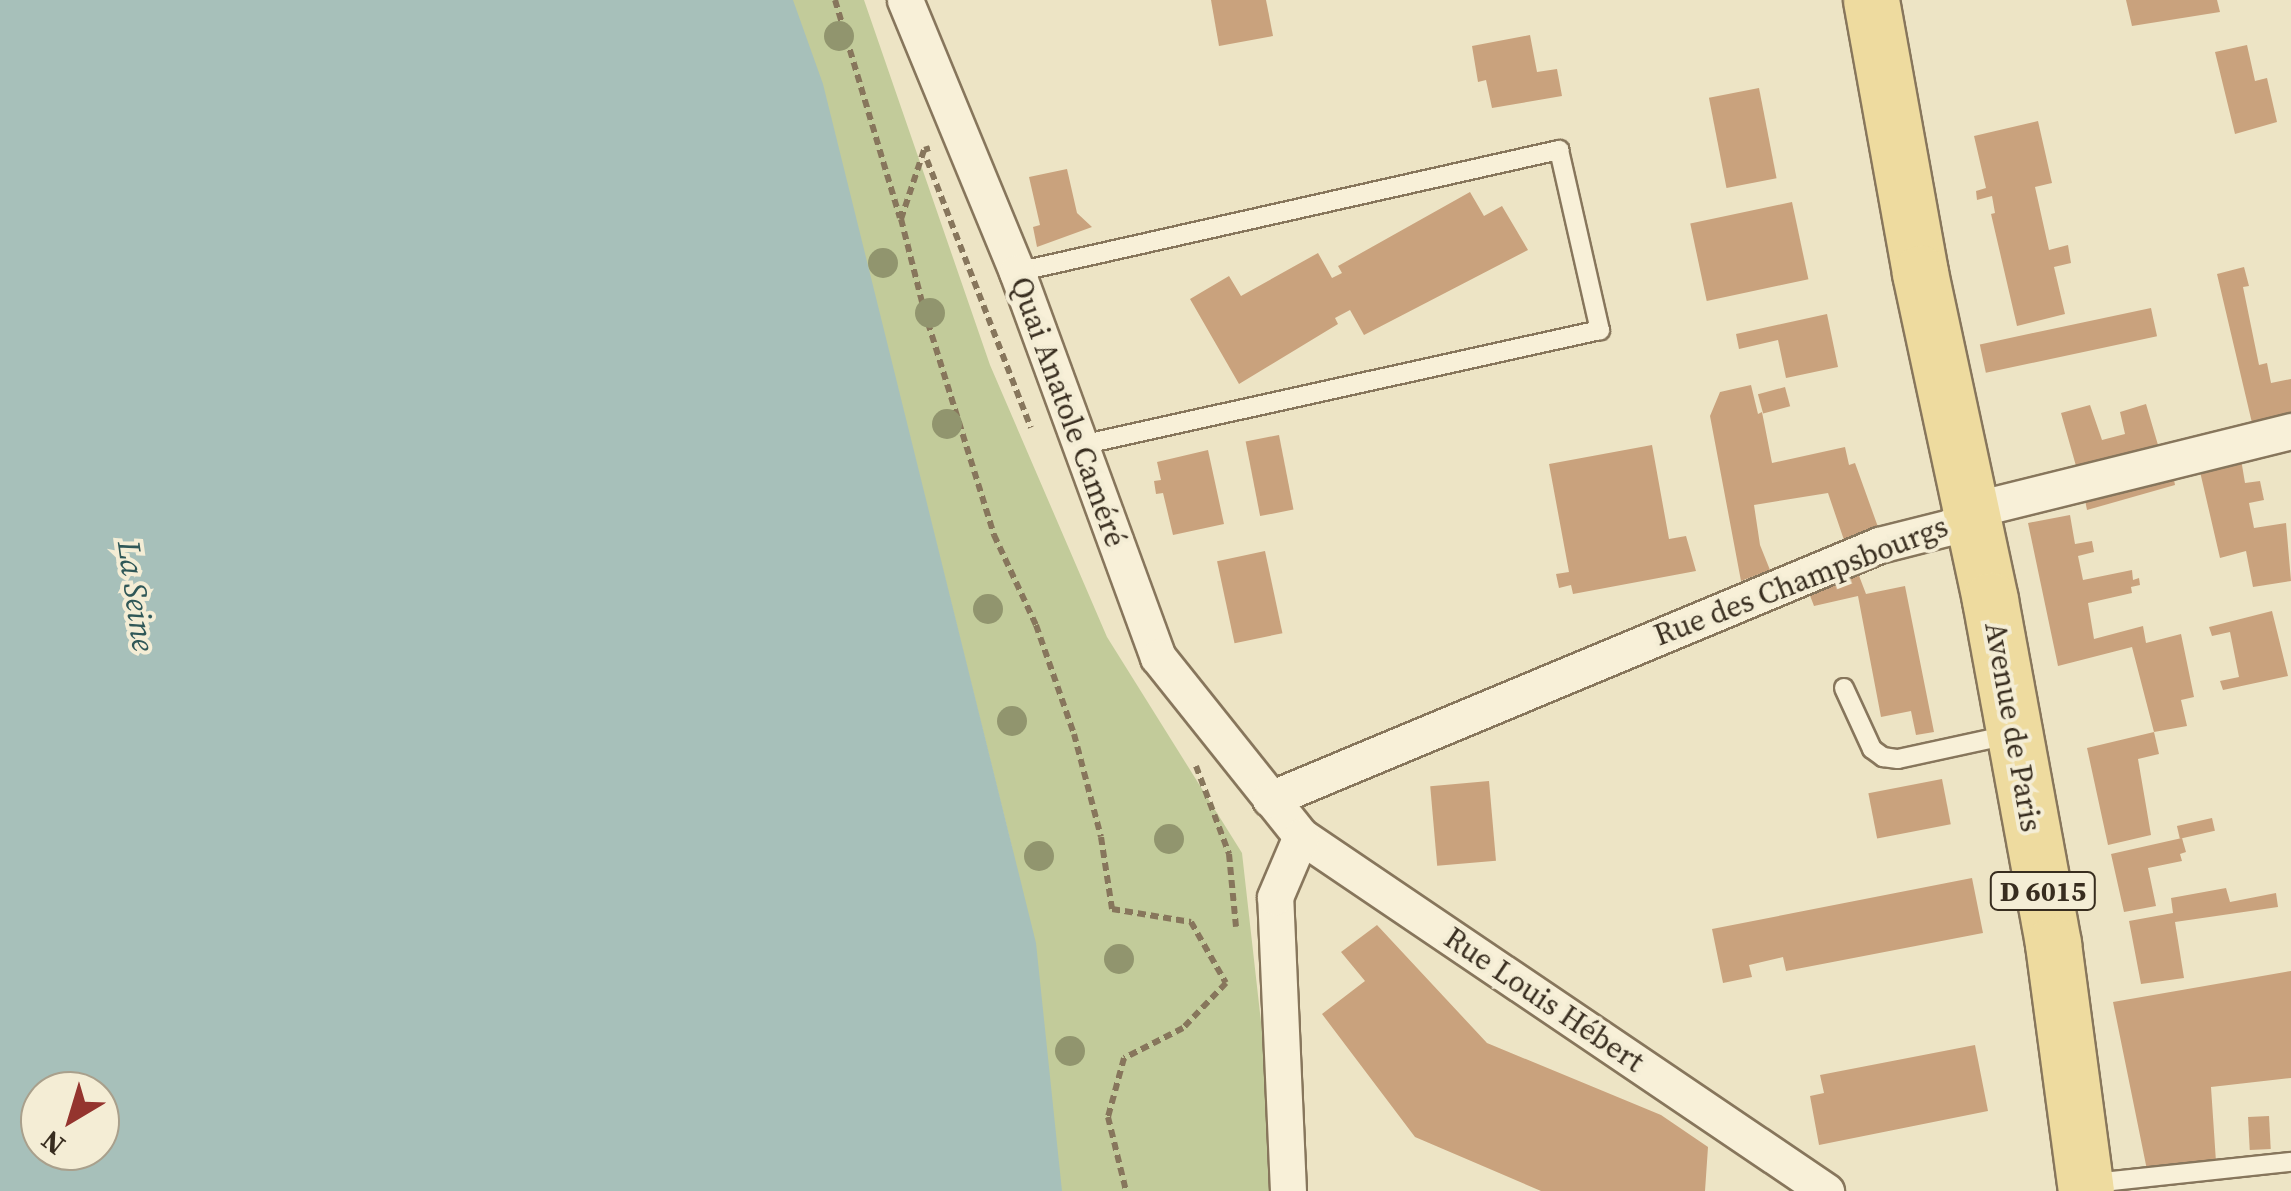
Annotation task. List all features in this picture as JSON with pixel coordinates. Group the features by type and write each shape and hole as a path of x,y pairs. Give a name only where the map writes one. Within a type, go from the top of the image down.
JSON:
{"main road":[{"name":"Avenue de Paris","path":"1839,0 1920,273"},
{"name":"Avenue de Paris","path":"1872,0 1920,273 1972,510 2053,944 2083,1189"}],"street":[{"name":"Quai Anatole Caméré","path":"905,0 1017,272 1158,657 1270,799"},
{"name":"Rue des Champsbourgs","path":"1270,799 1878,545 1950,528 1972,510 2291,432"},
{"name":"Rue Louis Hébert","path":"1270,799 1301,836 1809,1185"},
{"path":"1288,1191 1275,897 1301,836"}],"lane":[{"path":"1017,272 1559,150 1600,330 1081,446"},
{"path":"1844,688 1872,749 1883,757 1898,759 2014,734"},
{"path":"2083,1189 2291,1162"}],"path":[{"path":"835,0 901,219 924,310 994,535 1036,625 1074,734 1101,837 1112,909 1191,922 1226,983 1182,1028 1124,1058 1108,1117 1126,1191"},
{"path":"901,219 924,150"}],"green space":[{"path":"788,0 864,0 990,365 1107,637 1242,853 1280,1191 1047,1191 1012,848 856,221"}],"water":[{"name":"La Seine","path":"0,0 793,0 823,84 1036,943 1062,1191 0,1191"}],"building":[{"path":"1211,0 1266,0 1273,36 1219,46"},
{"path":"2126,0 2217,0 2220,12 2132,26"},
{"path":"1530,35 1537,72 1557,69 1562,96 1492,108 1486,80 1478,82 1472,46"},
{"path":"2247,45 2255,81 2267,78 2277,122 2235,134 2215,52"},
{"path":"1759,88 1777,178 1726,188 1709,98"},
{"path":"2038,121 2052,183 2035,187 2049,250 2068,245 2071,263 2054,267 2065,314 2017,326 1991,214 1995,213 1992,196 1977,200 1976,191 1986,188 1974,136"},
{"path":"1067,169 1077,213 1092,227 1037,247 1033,227 1040,225 1029,177"},
{"path":"1470,192 1484,216 1502,206 1528,250 1364,335 1350,310 1335,318 1338,324 1239,384 1190,299 1229,276 1241,296 1318,253 1332,278 1342,273 1338,266"},
{"path":"1792,202 1808,279 1707,301 1690,224"},
{"path":"2244,267 2249,286 2243,287 2259,365 2267,363 2271,383 2291,379 2291,413 2252,423 2217,274"},
{"path":"2151,308 2157,336 1986,373 1980,344"},
{"path":"1827,314 1838,367 1786,378 1778,340 1739,349 1736,334"},
{"path":"1751,385 1758,414 1762,412 1772,463 1845,447 1849,465 1855,463 1878,527 1844,540 1828,493 1754,505 1760,545 1770,570 1741,581 1710,416 1720,392"},
{"path":"1785,387 1790,406 1763,414 1758,394"},
{"path":"2146,404 2158,445 2076,466 2061,413 2090,405 2102,440 2125,434 2120,412"},
{"path":"1279,435 1294,510 1260,516 1246,441"},
{"path":"1652,445 1669,539 1686,536 1696,571 1573,594 1571,585 1559,588 1556,574 1569,572 1549,464"},
{"path":"1208,450 1224,524 1173,535 1163,493 1156,494 1154,481 1161,480 1157,462"},
{"path":"2240,453 2245,483 2260,481 2264,500 2249,503 2254,528 2286,523 2291,581 2253,587 2246,551 2220,558 2198,463"},
{"path":"2172,469 2175,485 2087,510 2083,490"},
{"path":"2070,515 2075,544 2092,541 2094,552 2078,556 2083,580 2132,570 2133,580 2139,578 2140,585 2131,587 2132,593 2088,603 2094,639 2143,626 2146,643 2181,634 2194,697 2181,700 2187,726 2154,732 2132,647 2058,666 2028,523"},
{"path":"1265,551 1282,633 1235,643 1217,561"},
{"path":"1858,573 1866,594 1905,586 1934,732 1916,735 1911,711 1881,717 1858,596 1814,606 1809,593"},
{"path":"2272,611 2288,676 2223,690 2220,681 2239,677 2230,632 2212,636 2209,627"},
{"path":"2154,732 2159,754 2138,759 2151,835 2108,845 2087,748"},
{"path":"1942,779 1951,824 1877,838 1868,793"},
{"path":"1489,781 1496,861 1437,866 1430,786"},
{"path":"2212,818 2215,831 2180,839 2177,826"},
{"path":"2182,838 2186,852 2180,854 2182,861 2148,868 2156,906 2124,912 2111,854"},
{"path":"1972,878 1983,933 1786,971 1783,957 1749,965 1752,977 1723,983 1712,929"},
{"path":"2226,888 2230,902 2276,893 2278,907 2175,922 2184,978 2141,984 2129,921 2173,913 2171,898"},
{"path":"1377,925 1487,1043 1661,1115 1708,1147 1705,1191 1541,1191 1415,1137 1322,1014 1365,981 1341,952"},
{"path":"2291,971 2291,1078 2211,1087 2216,1162 2147,1170 2113,1002"},
{"path":"1975,1045 1988,1111 1819,1145 1810,1096 1824,1093 1820,1075"},
{"path":"2269,1116 2271,1149 2250,1150 2248,1117"}]}
